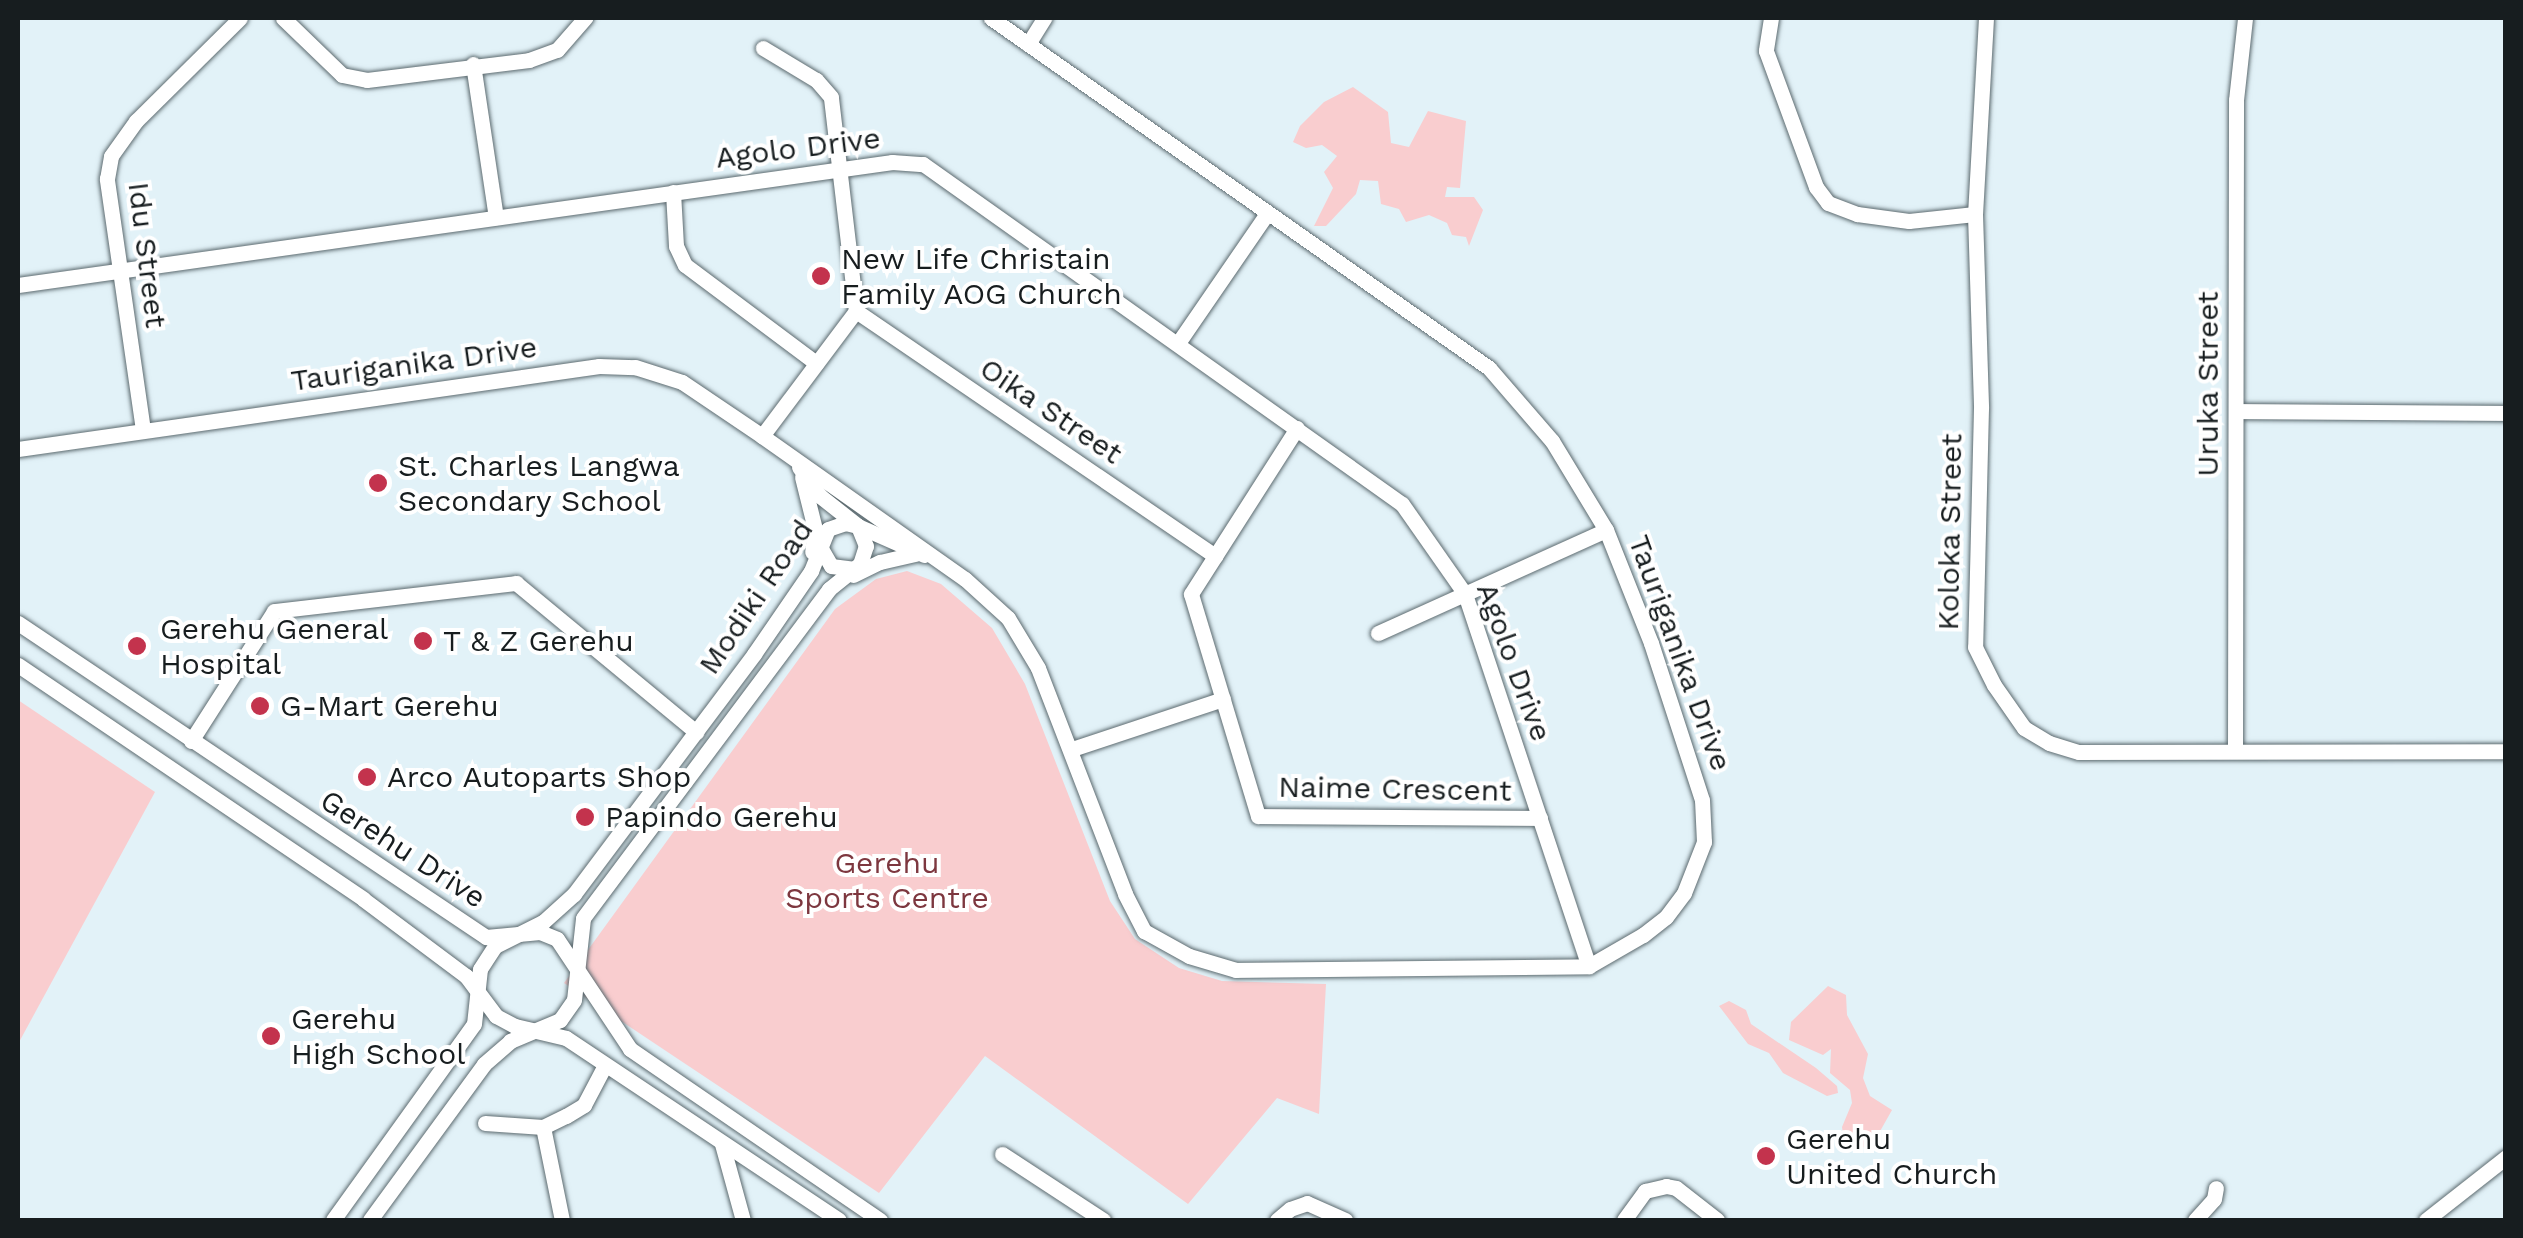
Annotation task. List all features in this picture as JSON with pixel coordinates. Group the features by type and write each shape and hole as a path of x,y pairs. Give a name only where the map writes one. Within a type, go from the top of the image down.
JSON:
{"street":[{"name":"Idu Street","path":"143,430 107,178 111,156 136,121 240,18"},
{"path":"283,18 342,75 367,80 529,60 557,50 586,18"},
{"name":"Tauriganika Drive","path":"18,449 599,366 634,368 682,382 939,560 1008,618 1038,668 1125,894 1144,931 1189,956 1236,970 1395,972 1589,966 1611,957 1666,917 1684,892 1704,842 1702,800 1606,530 1552,441 1490,368 991,18"},
{"path":"1028,44 1044,18"},
{"path":"1771,18 1766,51 1816,187 1828,203 1857,214 1909,221 1975,214"},
{"name":"Koloka Street","path":"1986,18 1975,214 1981,408 1974,533 1976,647 1994,685 2024,728 2049,744 2080,752 2506,751"},
{"name":"Uruka Street","path":"2235,751 2236,100 2245,18"},
{"path":"762,436 856,311 837,170 836,110 827,89 763,48"},
{"path":"473,64 496,217"},
{"name":"Agolo Drive","path":"18,285 892,162 922,164 1402,504 1466,594 1589,966"},
{"path":"673,192 676,246 685,264 816,363"},
{"path":"1178,343 1266,214"},
{"name":"Oika Street","path":"856,311 1215,556"},
{"path":"2236,411 2506,413"},
{"name":"Naime Crescent","path":"1296,428 1191,594 1258,816 1540,818"},
{"path":"794,460 812,509 811,571"},
{"name":"Tauriganika Drive","path":"794,460 820,496 858,526 897,546 939,560"},
{"name":"Modiki Road","path":"332,1220 474,1024 480,998 480,969 495,946 543,922 574,894 811,571 828,529 846,523 858,526 866,546 849,574 829,590 583,918 576,953 578,978 574,1000 560,1020 510,1041 484,1064 370,1220"},
{"path":"1378,633 1606,530"},
{"path":"819,545 831,566 849,574 914,554 939,560"},
{"path":"191,741 274,611 516,583 696,732"},
{"name":"Gerehu Drive","path":"18,623 486,937 540,932 557,939 578,978 630,1049 880,1220"},
{"name":"Gerehu Drive","path":"18,666 362,898 466,976 496,1016 566,1038 840,1220"},
{"path":"88,712 109,685"},
{"path":"1072,749 1223,699"},
{"path":"486,1124 543,1127 584,1105 606,1066"},
{"path":"543,1127 562,1220"},
{"path":"722,1144 743,1220"},
{"path":"1002,1154 1103,1220"},
{"path":"2426,1220 2506,1157"},
{"path":"1624,1220 1645,1191 1666,1186 1676,1188 1717,1220"},
{"path":"2195,1220 2214,1199 2216,1188"},
{"path":"1278,1220 1308,1203 1345,1220"}],"green space":[{"path":"1353,87 1388,112 1391,143 1409,147 1428,111 1466,121 1460,188 1447,187 1445,197 1474,197 1483,210 1469,246 1466,237 1452,235 1447,223 1429,215 1406,222 1399,209 1381,204 1378,181 1360,180 1356,194 1326,226 1314,226 1333,188 1324,172 1337,156 1322,145 1306,148 1293,142 1300,126 1324,102"},
{"name":"Gerehu Sports Centre","path":"907,571 941,584 992,628 1025,684 1110,901 1135,939 1179,968 1222,981 1326,984 1319,1114 1277,1098 1188,1204 985,1056 879,1193 564,983 835,609 876,579"},
{"path":"18,700 155,792 18,1044"},
{"path":"1828,986 1846,995 1847,1015 1868,1054 1863,1078 1870,1096 1892,1110 1870,1149 1844,1142 1842,1127 1852,1103 1850,1090 1830,1073 1831,1049 1823,1055 1789,1040 1791,1022"},
{"path":"1729,1001 1746,1010 1751,1024 1816,1068 1837,1086 1838,1093 1827,1096 1783,1073 1769,1053 1748,1044 1719,1006"}],"place":[{"name":"New Life Christain Family AOG Church","path":"821,276"},
{"name":"St. Charles Langwa Secondary School","path":"378,483"},
{"name":"T & Z Gerehu","path":"423,641"},
{"name":"Gerehu General Hospital","path":"137,646"},
{"name":"G-Mart Gerehu","path":"260,706"},
{"name":"Arco Autoparts Shop","path":"367,777"},
{"name":"Papindo Gerehu","path":"585,817"},
{"name":"Gerehu High School","path":"271,1036"},
{"name":"Gerehu United Church","path":"1766,1156"}]}
